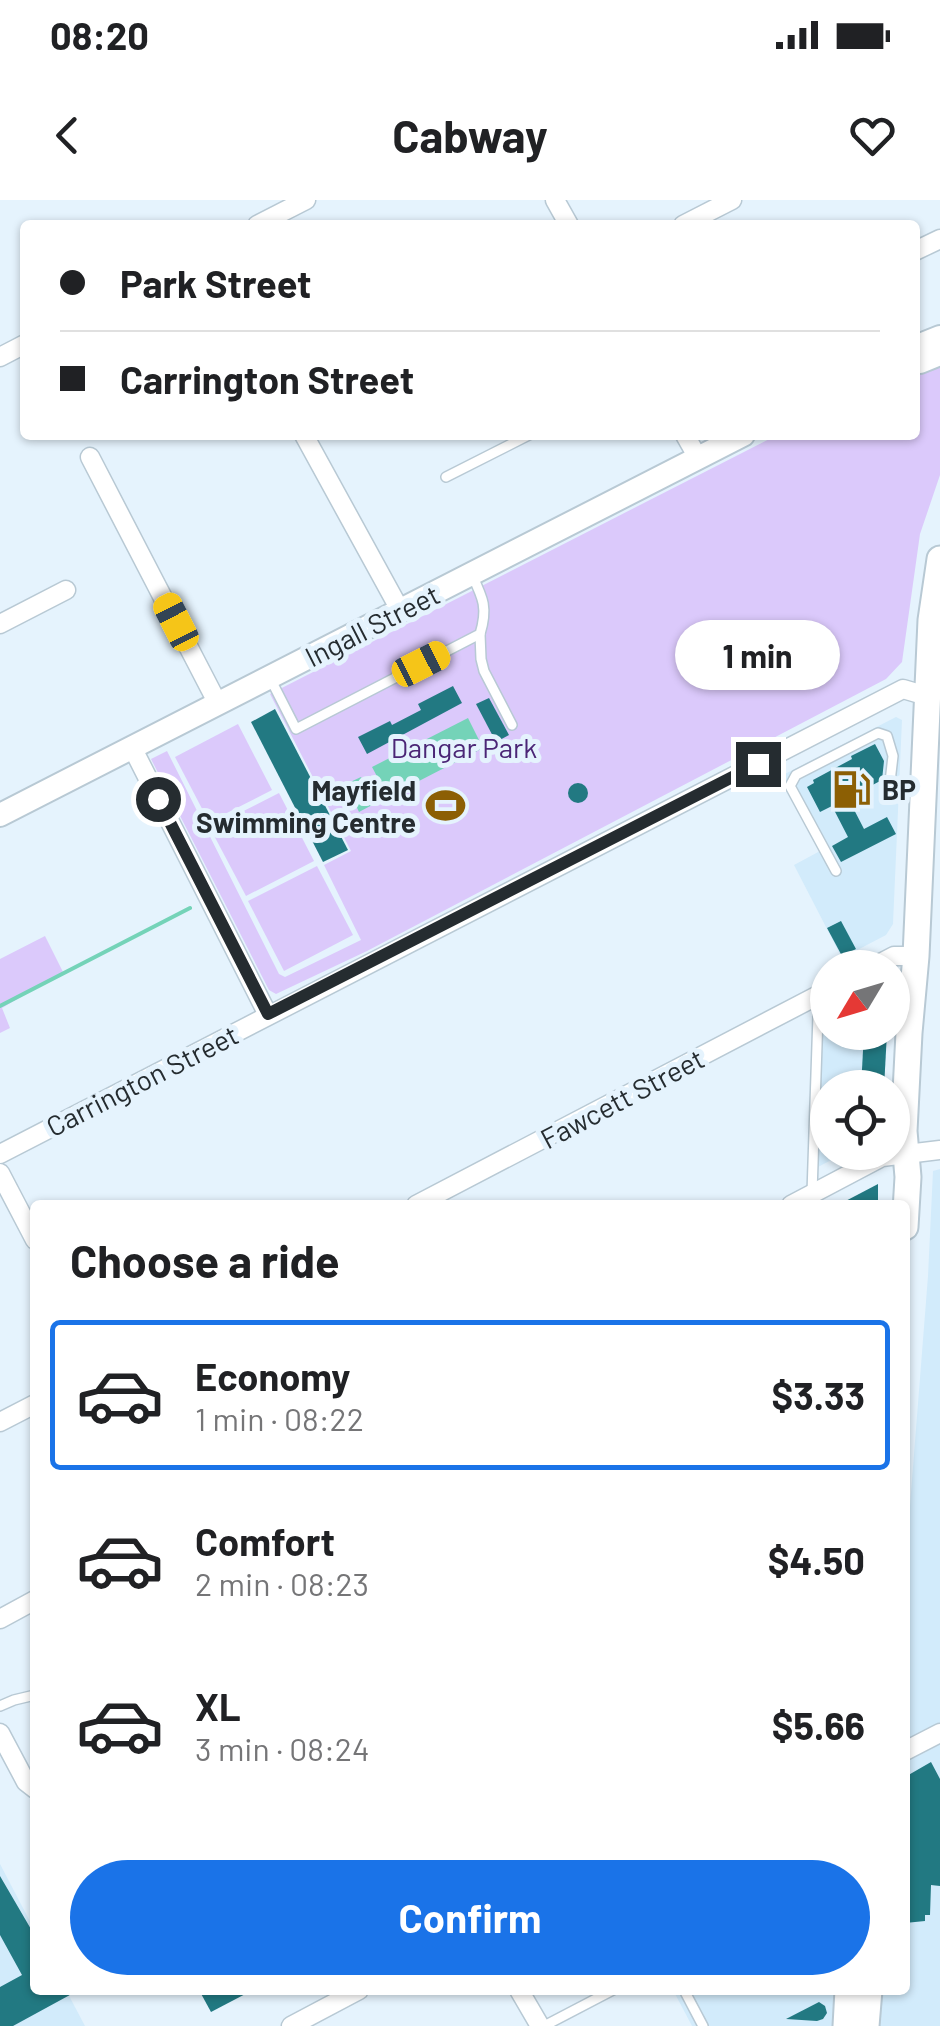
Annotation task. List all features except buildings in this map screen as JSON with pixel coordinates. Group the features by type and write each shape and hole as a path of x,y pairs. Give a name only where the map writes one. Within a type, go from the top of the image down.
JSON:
{"main road":[{"name":"Ingall Street","path":"0,815 734,440"},
{"path":"907,1070 931,620 940,558"},
{"path":"907,1170 907,1200"},
{"path":"846,2026 848,1995"},
{"path":"866,2026 868,1995"}],"street":[{"path":"267,220 306,200"},
{"path":"693,220 732,200"},
{"path":"307,440 400,610"},
{"path":"689,440 698,458"},
{"path":"90,456 218,704"},
{"path":"0,624 66,590"},
{"name":"Carrington Street","path":"0,1154 904,689 927,696"},
{"path":"132,747 268,1014"},
{"path":"910,956 916,956"},
{"name":"Fawcett Street","path":"426,1200 810,999"},
{"path":"910,1153 940,1150"},
{"path":"801,1200 857,1170"},
{"path":"0,1173 30,1230"},
{"path":"0,1422 30,1407"},
{"path":"0,1618 30,1603"},
{"path":"0,1732 30,1787"},
{"path":"910,1748 940,1733"},
{"path":"291,2026 350,1995"},
{"path":"522,1995 542,2026"}],"lane":[{"path":"446,478 519,440"},
{"path":"472,574 484,600 481,659 512,726"},
{"path":"270,677 296,729 480,634"},
{"path":"836,872 790,786 796,775 878,733 887,736 893,756 888,799"},
{"path":"812,1194 817,1050"},
{"path":"0,1706 30,1697"},
{"path":"542,2026 604,1995"},
{"path":"687,1995 703,2026"}],"shaded area":[{"path":"896,717 902,720 893,924 886,935 857,950 838,950 794,865 820,851 781,776"},
{"path":"468,718 483,748 388,797 372,767"},
{"path":"361,777 374,804 359,812 346,784"},
{"path":"822,1050 886,1050 885,1070 821,1070"},
{"path":"940,1169 940,2026 692,2026 676,1995 910,1995 910,1505 933,1171"},
{"path":"0,1864 30,1921 30,1995 69,1995 85,2026 0,2026"}],"green space":[{"name":"Dangar Park","path":"940,365 940,475 920,534 902,662 886,679 367,951 276,994 269,990 151,759 167,751 279,974 285,977 361,940 324,865 351,851 270,694 767,440 920,440 920,372"},
{"path":"238,724 272,790 209,822 175,757"},
{"path":"279,793 314,861 246,896 210,828"},
{"path":"317,866 353,935 284,971 248,901"},
{"path":"45,936 63,972 2,1008 10,1028 0,1033 0,959"}],"waterway":[{"path":"0,1006 190,908"}],"place":[{"name":"BP","path":"852,789"},
{"name":"Mayfield Swimming Centre","path":"446,806"}],"route":[{"path":"158,799 268,1014 758,764"}]}
